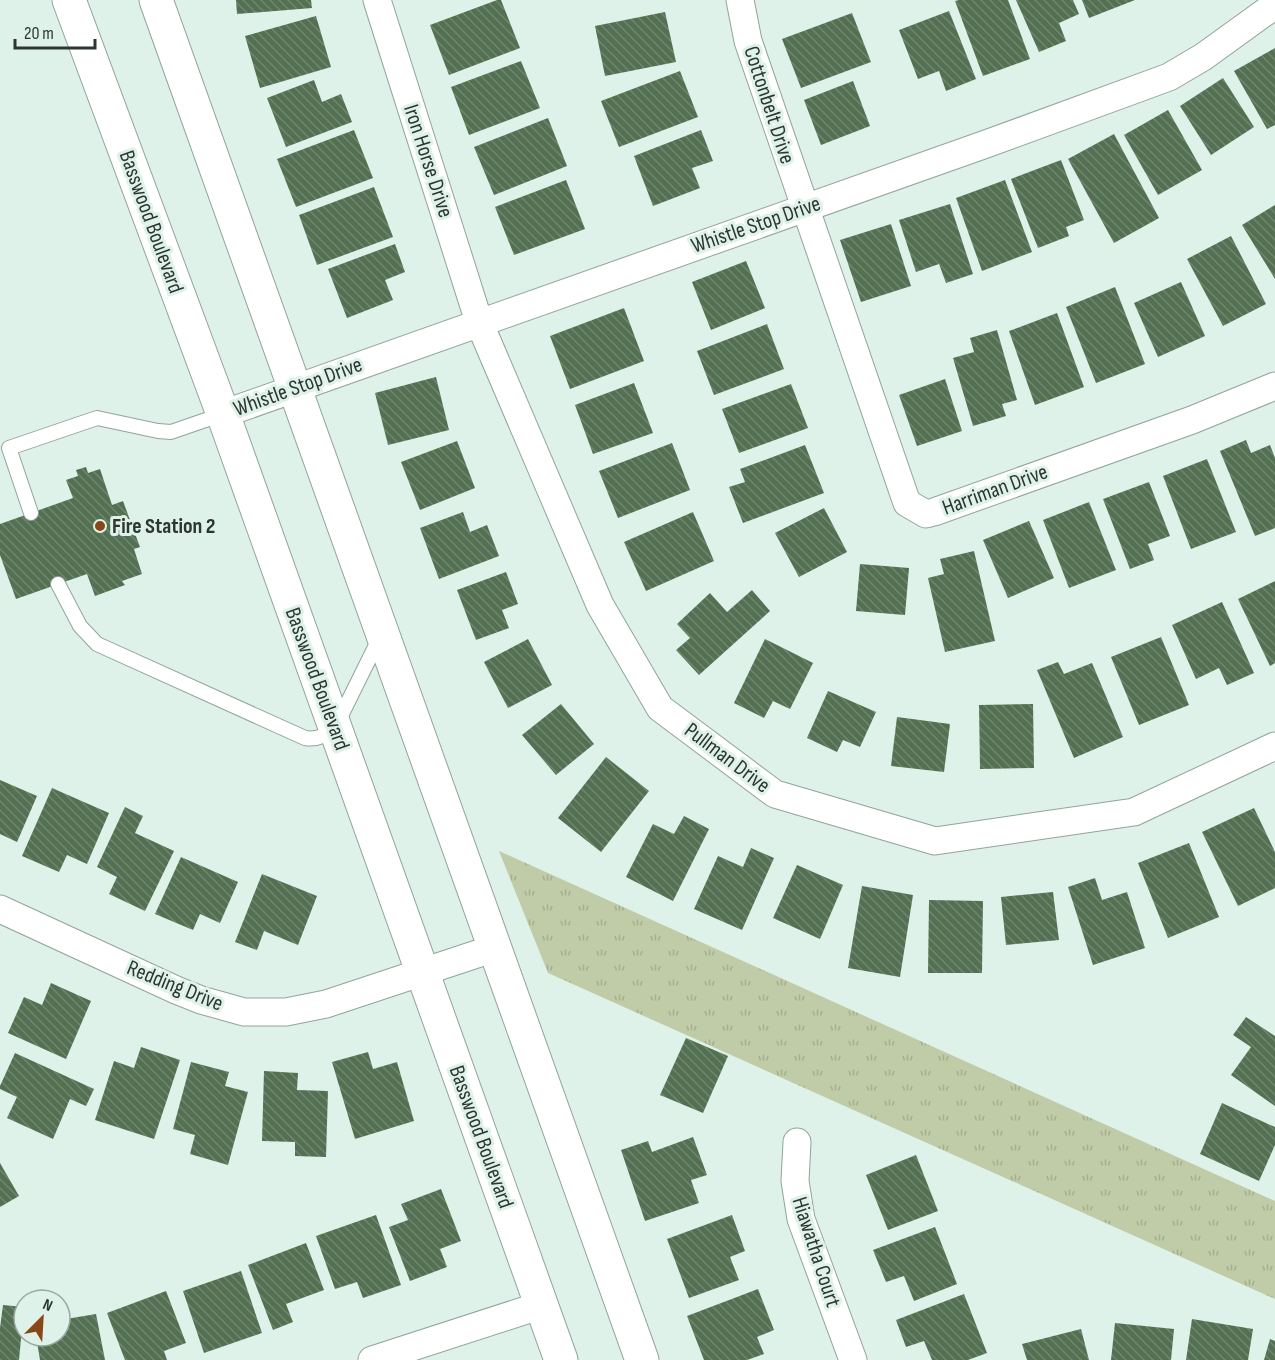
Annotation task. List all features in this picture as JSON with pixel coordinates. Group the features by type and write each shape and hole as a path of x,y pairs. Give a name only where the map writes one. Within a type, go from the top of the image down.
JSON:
{"main road":[{"name":"Basswood Boulevard","path":"69,0 223,414 561,1360"},
{"path":"156,0 642,1360"}],"street":[{"name":"Iron Horse Drive","path":"377,0 479,322"},
{"name":"Cottonbelt Drive","path":"740,0 748,41 804,208"},
{"name":"Whistle Stop Drive","path":"223,414 1169,77 1203,57 1275,5"},
{"name":"Harriman Drive","path":"804,208 907,503 926,514 1192,420 1275,386"},
{"name":"Pullman Drive","path":"479,322 600,605 660,708 775,794 935,841 1134,812 1275,746"},
{"name":"Redding Drive","path":"0,909 176,990 201,1000 244,1012 265,1013 305,1009 326,1004 495,948"},
{"name":"Hiawatha Court","path":"797,1142 795,1181 801,1219 853,1360"},
{"path":"372,1360 542,1305"}],"lane":[{"path":"31,513 9,448 97,418 171,432 223,414"},
{"path":"58,584 80,626 105,649 313,740 328,734 335,728 382,632"}],"green space":[{"path":"499,851 1275,1201 1275,1299 548,973"}],"building":[{"path":"236,0 311,0 312,8 237,14"},
{"path":"501,0 520,48 449,75 430,25"},
{"path":"1008,0 1030,59 983,76 955,1"},
{"path":"1016,0 1073,0 1079,14 1059,23 1066,41 1039,52"},
{"path":"1082,0 1135,0 1089,18"},
{"path":"949,11 976,79 946,91 939,71 918,79 899,30"},
{"path":"665,12 676,62 605,76 595,26"},
{"path":"852,13 871,62 801,88 782,39"},
{"path":"316,16 331,67 260,88 245,36"},
{"path":"1275,48 1275,125 1267,129 1234,71"},
{"path":"521,61 540,108 469,135 451,87"},
{"path":"680,71 698,117 619,147 601,101"},
{"path":"1223,78 1254,127 1211,155 1180,106"},
{"path":"314,80 322,102 341,94 352,122 286,147 267,98"},
{"path":"853,81 870,126 821,145 804,100"},
{"path":"1168,110 1202,170 1158,195 1124,135"},
{"path":"548,118 567,166 494,195 474,147"},
{"path":"354,130 373,178 296,207 277,159"},
{"path":"701,130 713,161 692,168 700,188 653,206 634,156"},
{"path":"1114,134 1159,218 1114,243 1068,159"},
{"path":"1061,160 1084,220 1066,227 1069,236 1038,248 1011,179"},
{"path":"566,180 585,229 514,255 495,207"},
{"path":"1005,180 1032,252 982,271 956,198"},
{"path":"374,187 393,237 317,265 299,215"},
{"path":"950,204 973,274 946,283 939,264 916,272 899,220"},
{"path":"1275,205 1275,279 1242,225"},
{"path":"891,224 911,286 861,302 840,240"},
{"path":"1231,236 1266,304 1223,326 1187,259"},
{"path":"395,244 405,272 385,280 393,300 347,318 328,269"},
{"path":"746,261 765,308 711,330 692,282"},
{"path":"1181,282 1205,336 1158,357 1134,303"},
{"path":"1115,287 1145,364 1096,383 1066,307"},
{"path":"624,308 644,361 570,389 550,336"},
{"path":"1057,313 1084,387 1035,405 1009,331"},
{"path":"767,324 784,369 714,395 697,351"},
{"path":"997,330 1017,400 1002,404 1006,416 973,426 953,358 974,352 970,338"},
{"path":"436,377 449,430 388,445 375,393"},
{"path":"945,379 962,431 917,446 899,395"},
{"path":"634,383 653,433 593,454 575,405"},
{"path":"791,384 808,428 739,453 722,409"},
{"path":"1246,440 1251,453 1270,445 1275,458 1275,528 1255,536 1220,451"},
{"path":"457,441 475,488 420,510 401,462"},
{"path":"672,443 690,490 618,518 599,471"},
{"path":"805,445 824,493 743,523 729,487 745,482 740,469"},
{"path":"1207,459 1236,532 1191,549 1163,476"},
{"path":"86,467 88,473 100,469 112,505 123,501 140,547 134,549 142,574 122,581 125,585 95,596 87,574 16,599 0,555 0,524 73,498 66,480 78,476 76,470"},
{"path":"1149,482 1170,536 1148,544 1154,560 1130,569 1103,499"},
{"path":"1089,502 1116,570 1069,588 1043,520"},
{"path":"824,508 847,552 799,577 775,533"},
{"path":"463,512 470,532 487,525 499,556 439,579 420,528"},
{"path":"693,512 714,561 646,591 624,542"},
{"path":"1029,521 1054,578 1008,598 983,540"},
{"path":"974,551 995,641 945,652 928,578 944,574 940,559"},
{"path":"860,564 909,568 905,615 856,611"},
{"path":"506,572 518,604 502,610 509,628 476,640 457,590"},
{"path":"1275,581 1275,663 1270,666 1238,599"},
{"path":"752,590 770,611 699,675 676,650 690,638 677,624 710,593 727,612"},
{"path":"1222,602 1254,673 1227,685 1219,668 1196,679 1172,625"},
{"path":"1161,637 1189,705 1139,725 1111,657"},
{"path":"528,639 552,685 508,708 484,662"},
{"path":"765,639 813,663 790,709 773,701 764,718 734,703"},
{"path":"1058,662 1064,674 1092,663 1123,737 1074,758 1037,670"},
{"path":"828,691 876,712 860,747 843,740 837,752 807,738"},
{"path":"561,704 594,744 556,775 522,735"},
{"path":"1033,704 1034,768 980,769 979,705"},
{"path":"897,717 950,724 944,772 891,766"},
{"path":"606,757 649,791 601,852 558,818"},
{"path":"0,780 37,796 17,842 0,834"},
{"path":"52,788 109,813 87,864 67,855 59,872 22,856"},
{"path":"125,807 143,816 135,833 174,851 145,911 109,894 117,877 97,867"},
{"path":"1254,808 1275,852 1275,888 1238,906 1202,832"},
{"path":"684,816 709,829 673,901 626,877 653,824 674,834"},
{"path":"1189,843 1219,917 1168,938 1138,863"},
{"path":"751,848 774,858 742,930 694,909 718,856 743,867"},
{"path":"181,857 238,882 220,923 200,914 193,930 155,914"},
{"path":"797,865 843,885 820,939 773,918"},
{"path":"262,874 317,896 298,945 264,931 257,950 235,942"},
{"path":"1095,878 1102,900 1127,892 1145,948 1093,965 1068,887"},
{"path":"862,886 913,895 900,977 848,968"},
{"path":"1053,892 1059,940 1006,945 1001,897"},
{"path":"929,900 983,901 982,973 928,973"},
{"path":"51,983 91,1001 66,1059 8,1033 24,997 42,1005"},
{"path":"1246,1017 1275,1036 1275,1106 1231,1075 1251,1047 1233,1035"},
{"path":"686,1038 728,1056 703,1113 660,1095"},
{"path":"141,1047 180,1060 154,1139 95,1120 114,1061 134,1068"},
{"path":"368,1052 373,1069 397,1062 414,1121 355,1139 332,1062"},
{"path":"15,1053 94,1089 86,1106 70,1099 53,1139 7,1118 17,1097 0,1089 0,1086"},
{"path":"191,1062 229,1072 225,1086 248,1092 228,1165 190,1154 195,1135 173,1129"},
{"path":"264,1071 298,1073 297,1090 328,1091 326,1157 295,1156 295,1142 262,1141"},
{"path":"1222,1103 1275,1127 1275,1145 1259,1181 1200,1154"},
{"path":"693,1137 707,1175 691,1180 699,1203 645,1221 621,1150 648,1141 652,1152"},
{"path":"916,1155 938,1211 888,1230 866,1175"},
{"path":"0,1163 19,1196 0,1207"},
{"path":"441,1189 461,1241 440,1249 447,1267 410,1281 389,1227 408,1220 401,1204"},
{"path":"376,1215 401,1285 363,1298 357,1282 335,1289 316,1236"},
{"path":"732,1215 745,1251 730,1257 739,1280 689,1298 667,1239"},
{"path":"935,1227 957,1284 914,1301 904,1276 886,1282 873,1250"},
{"path":"306,1243 324,1290 286,1304 293,1322 273,1330 248,1265"},
{"path":"241,1271 262,1333 204,1353 183,1291"},
{"path":"758,1289 774,1330 757,1337 764,1354 747,1360 704,1360 687,1316"},
{"path":"166,1291 186,1343 164,1351 167,1360 125,1360 107,1313"},
{"path":"964,1294 987,1353 968,1360 932,1360 924,1341 906,1347 896,1320"},
{"path":"3,1305 12,1306 12,1348 20,1348 19,1360 0,1360"},
{"path":"96,1314 105,1360 40,1360 38,1348 72,1348 72,1318"},
{"path":"1192,1319 1253,1329 1248,1360 1186,1360"},
{"path":"1115,1323 1174,1329 1171,1360 1111,1360"},
{"path":"1081,1329 1089,1360 1027,1360 1022,1344"},
{"path":"1270,1339 1275,1341 1275,1360 1264,1360"}],"place":[{"name":"Fire Station 2","path":"100,526"}]}
